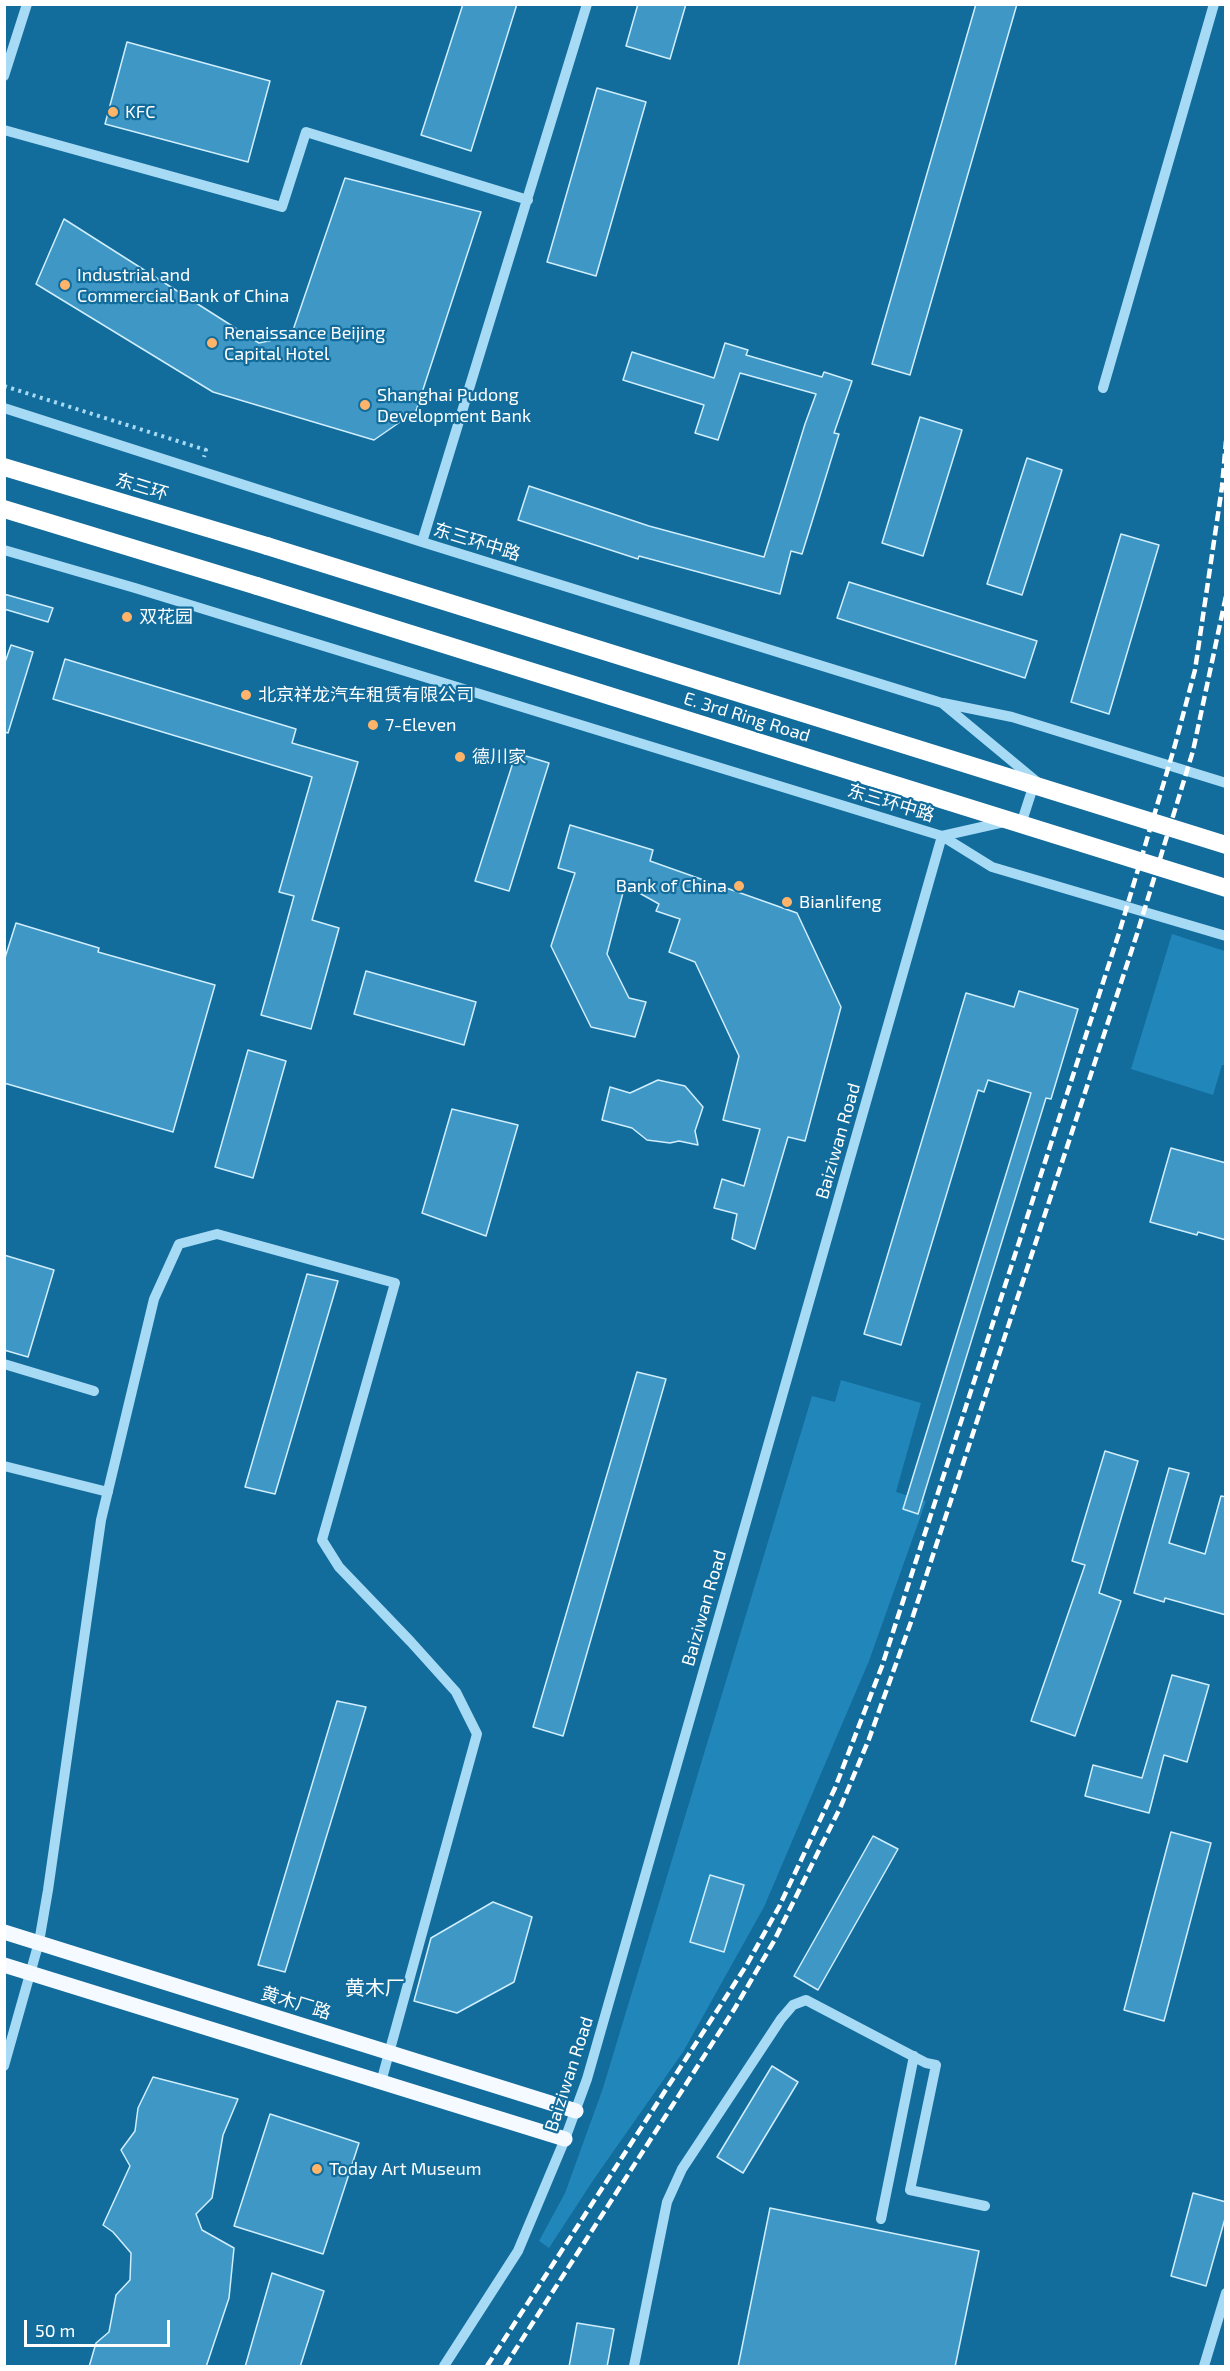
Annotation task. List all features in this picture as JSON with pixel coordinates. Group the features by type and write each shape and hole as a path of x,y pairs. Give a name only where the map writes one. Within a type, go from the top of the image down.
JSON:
{"highway":[{"name":"东三环","path":"4,467 267,546"},
{"name":"E. 3rd Ring Road","path":"4,509 1226,888"},
{"name":"E. 3rd Ring Road","path":"267,546 1226,845"}],"main road":[{"name":"黄木厂路","path":"4,1932 576,2111"},
{"path":"4,1965 565,2139"}],"street":[{"path":"4,76 27,4"},
{"path":"422,542 587,4"},
{"path":"1103,388 1214,4"},
{"path":"4,130 282,207 306,132 528,200"},
{"name":"东三环中路","path":"4,408 422,542 942,703 1012,717 1226,783"},
{"name":"东三环中路","path":"4,550 158,595 942,836 993,867 1226,936"},
{"name":"东三环中路","path":"942,703 1035,781 1226,839"},
{"path":"1023,818 1035,781"},
{"name":"东三环中路","path":"942,836 1023,818 1226,879"},
{"name":"Baiziwan Road","path":"444,2367 518,2251 565,2139 587,2079 942,836"},
{"path":"4,2066 39,1942 101,1520 154,1299 179,1244 217,1234 395,1283 322,1540 339,1567 456,1692 477,1734 381,2082"},
{"path":"4,1364 94,1390"},
{"path":"4,1466 108,1492"},
{"path":"634,2367 670,2194 682,2169 781,2019 793,2005 806,2000 936,2065 910,2190 985,2206"},
{"path":"881,2219 914,2056"},
{"path":"1204,2367 1226,2293"}],"path":[{"path":"4,386 206,450"}],"shaded area":[{"path":"1172,934 1225,951 1225,1065 1222,1065 1213,1095 1131,1069"},
{"path":"841,1380 921,1403 896,1492 926,1501 869,1661 764,1907 683,2052 549,2248 539,2241 565,2193 603,2088 812,1396 835,1402"}],"building":[{"path":"463,4 517,4 471,151 421,135"},
{"path":"638,4 686,4 670,59 626,46"},
{"path":"976,4 1017,4 910,375 872,364"},
{"path":"127,42 270,81 248,162 105,124"},
{"path":"597,88 646,102 596,276 547,262"},
{"path":"345,178 481,212 416,411 374,440 213,392 36,284 64,219 259,343 291,336"},
{"path":"725,343 748,350 746,355 822,377 824,372 852,381 834,433 839,434 802,554 791,551 780,594 639,556 638,559 518,520 529,486 649,526 764,557 816,394 740,373 718,440 695,433 704,405 623,380 632,352 714,378"},
{"path":"920,417 962,430 923,556 882,543"},
{"path":"1027,458 1062,470 1022,595 987,584"},
{"path":"1121,534 1159,545 1109,714 1071,702"},
{"path":"849,582 1037,641 1025,678 837,618"},
{"path":"4,594 53,608 48,622 4,609"},
{"path":"11,645 33,652 8,733 4,732 4,665"},
{"path":"65,659 296,729 292,743 358,762 312,920 339,928 311,1029 261,1015 294,896 279,892 312,777 53,699"},
{"path":"516,753 549,763 509,891 475,881"},
{"path":"570,825 653,850 650,861 797,913 841,1007 805,1141 788,1137 755,1249 732,1239 737,1214 714,1208 722,1179 744,1186 760,1129 723,1120 739,1056 695,962 669,952 680,919 656,911 659,904 625,885 607,954 629,998 646,1002 635,1037 591,1027 551,946 575,873 558,868"},
{"path":"16,923 99,948 98,952 215,985 173,1132 4,1083 4,961"},
{"path":"366,971 476,1002 464,1045 354,1014"},
{"path":"1019,991 1078,1009 1051,1099 1046,1098 918,1514 903,1509 1031,1093 988,1080 984,1092 978,1090 901,1345 864,1334 966,993 1014,1007"},
{"path":"248,1050 286,1061 253,1178 215,1167"},
{"path":"658,1080 685,1086 703,1107 695,1131 698,1145 679,1141 670,1143 647,1140 632,1128 602,1120 610,1087 630,1093"},
{"path":"452,1109 518,1125 486,1236 422,1213"},
{"path":"1171,1148 1226,1163 1226,1240 1198,1232 1197,1235 1150,1222"},
{"path":"4,1255 54,1270 28,1357 4,1350"},
{"path":"307,1274 338,1281 275,1494 245,1487"},
{"path":"637,1372 666,1379 563,1736 533,1727"},
{"path":"1105,1451 1138,1461 1099,1593 1121,1601 1075,1736 1031,1721 1085,1565 1072,1561"},
{"path":"1169,1468 1189,1473 1169,1543 1205,1554 1221,1496 1226,1497 1226,1615 1165,1598 1164,1602 1134,1593"},
{"path":"1172,1675 1209,1685 1187,1762 1164,1755 1149,1813 1085,1796 1093,1765 1142,1778"},
{"path":"337,1701 366,1707 285,1972 258,1965"},
{"path":"1171,1832 1211,1843 1164,2021 1124,2010"},
{"path":"873,1836 898,1849 818,1990 794,1976"},
{"path":"710,1875 744,1885 724,1952 690,1942"},
{"path":"493,1902 532,1917 514,1982 457,2013 414,2001 431,1938"},
{"path":"772,2066 798,2082 743,2173 717,2157"},
{"path":"153,2077 238,2099 223,2135 212,2198 196,2214 202,2230 234,2248 229,2298 206,2367 89,2367 96,2343 109,2332 116,2295 130,2280 131,2253 113,2232 103,2225 130,2166 121,2150 135,2131 138,2108"},
{"path":"270,2114 359,2143 323,2254 234,2226"},
{"path":"1193,2193 1226,2202 1226,2215 1206,2286 1171,2276"},
{"path":"770,2208 979,2251 955,2367 738,2367"},
{"path":"272,2273 324,2291 300,2367 245,2367"},
{"path":"577,2323 614,2329 607,2367 569,2367"}],"railway":[{"path":"487,2366 746,1966 779,1907 835,1788 882,1666 1120,930 1175,745 1195,670 1222,487 1226,441"},
{"path":"505,2366 735,2008 774,1941 841,1806 869,1739 911,1622 1137,934 1193,751 1226,596"}],"place":[{"name":"KFC","path":"113,112"},
{"name":"Industrial and Commercial Bank of China","path":"65,285"},
{"name":"Renaissance Beijing Capital Hotel","path":"212,343"},
{"name":"Shanghai Pudong Development Bank","path":"365,405"},
{"name":"双花园","path":"127,617"},
{"name":"北京祥龙汽车租赁有限公司","path":"246,695"},
{"name":"7-Eleven","path":"373,725"},
{"name":"德川家","path":"460,757"},
{"name":"Bank of China","path":"739,886"},
{"name":"Bianlifeng","path":"787,902"},
{"name":"Today Art Museum","path":"317,2169"}],"district":[{"name":"黄木厂","path":"375,1988"}]}
